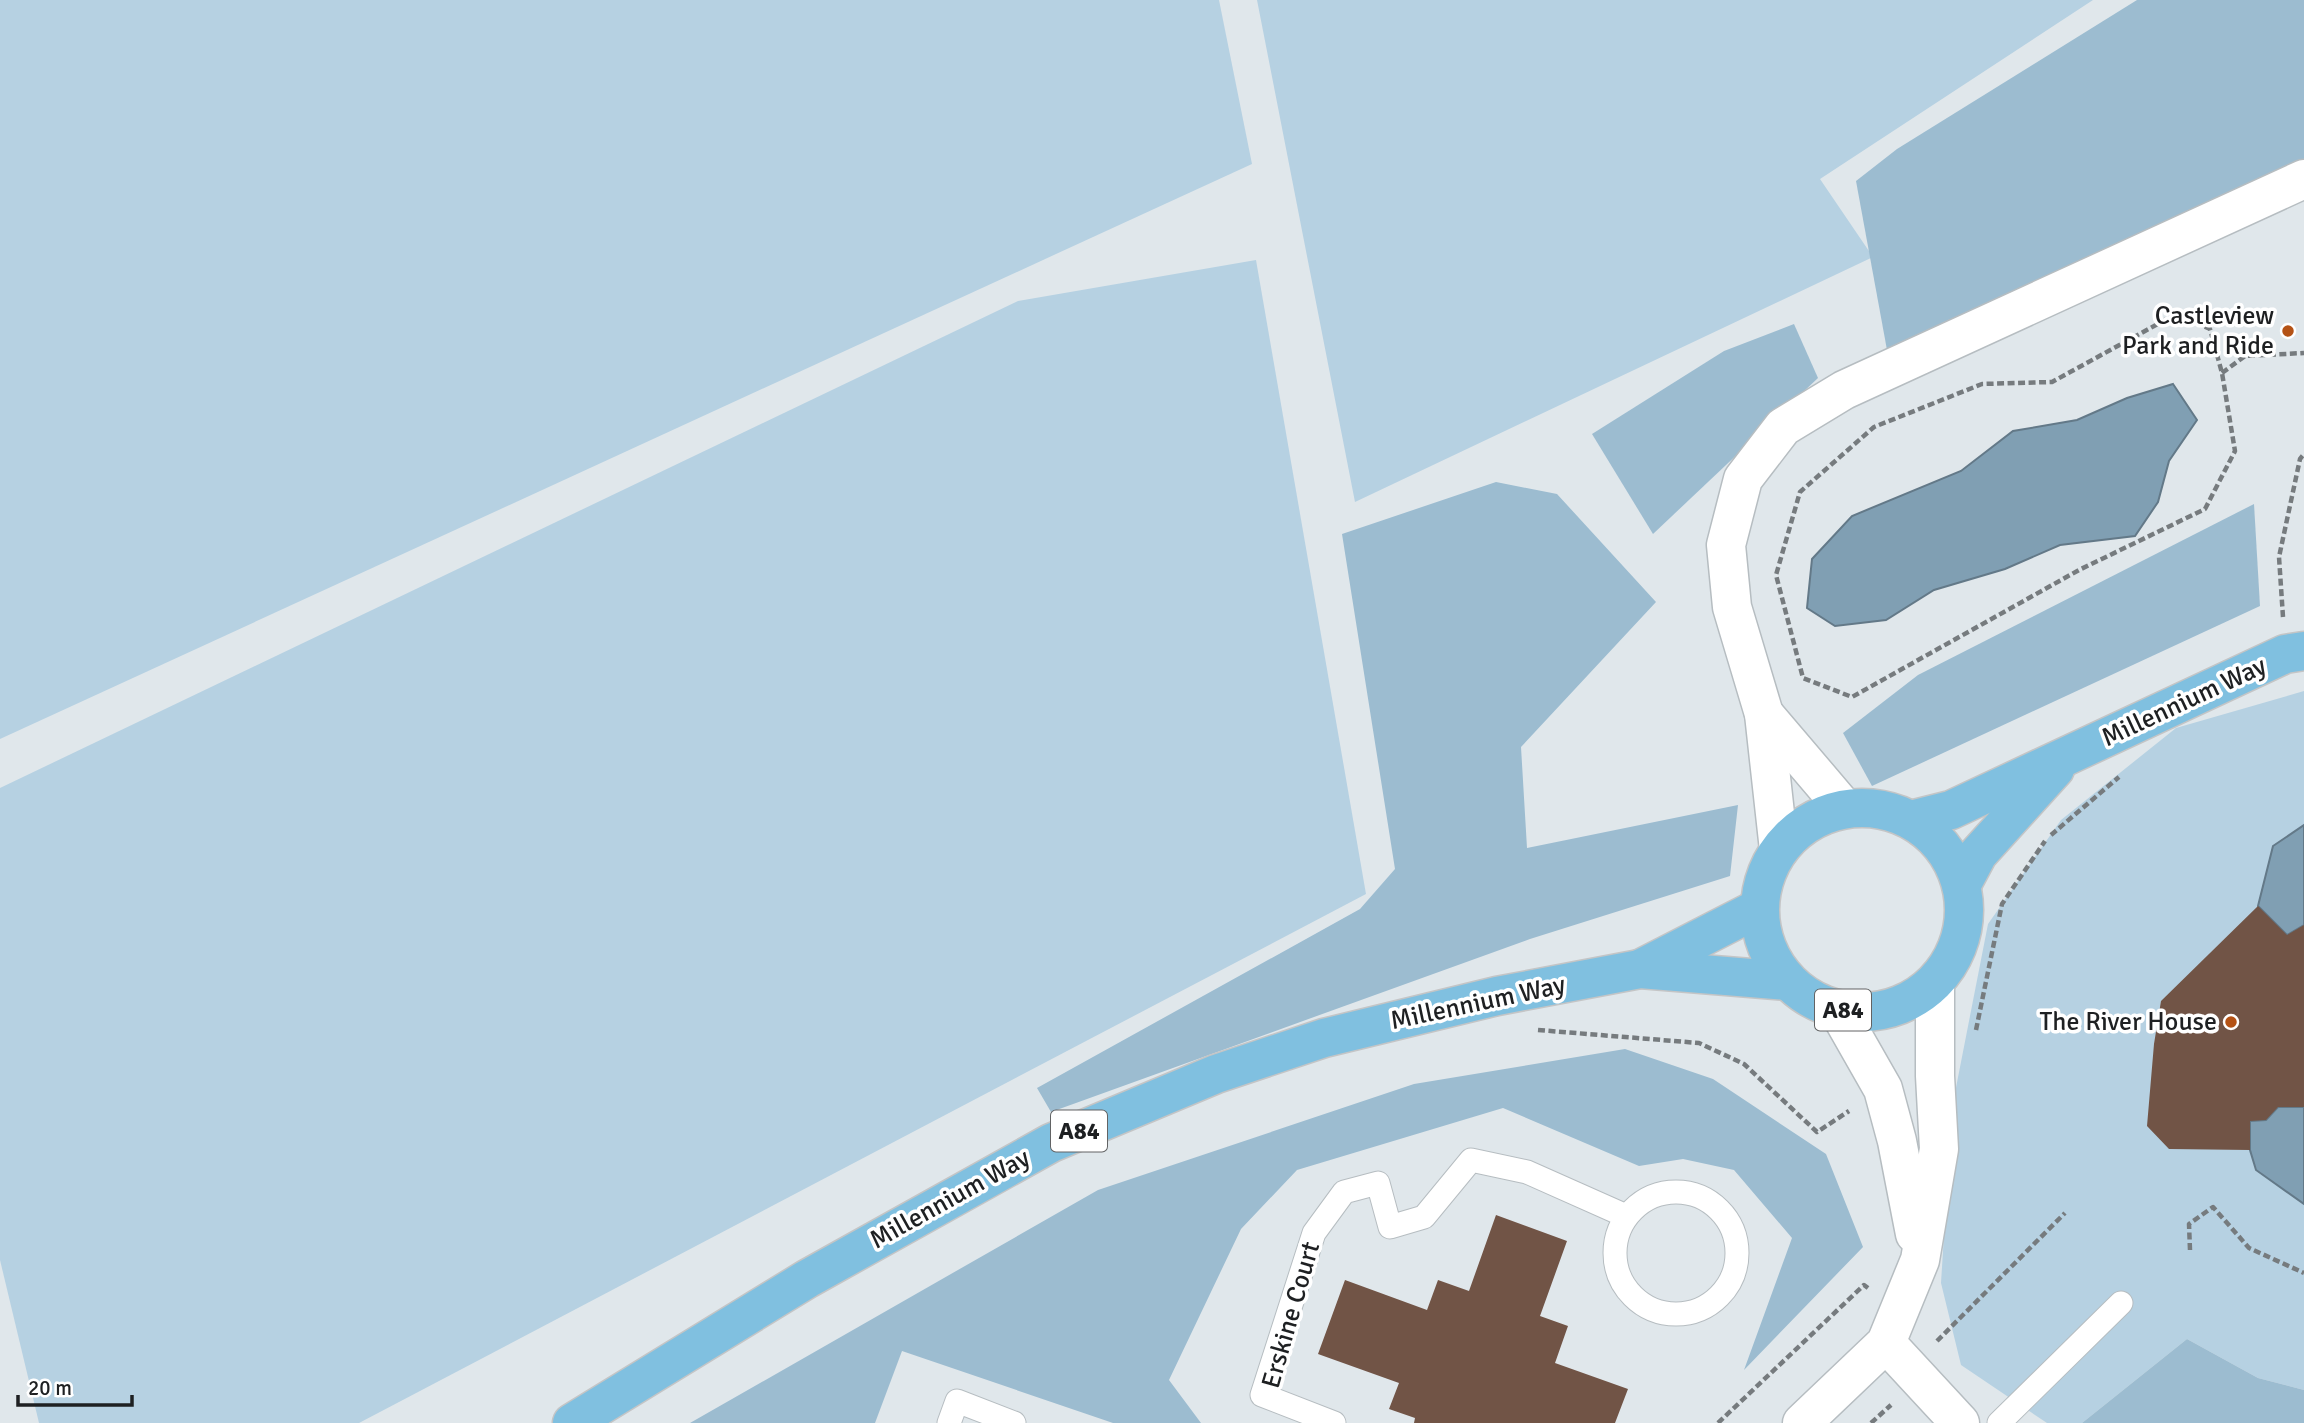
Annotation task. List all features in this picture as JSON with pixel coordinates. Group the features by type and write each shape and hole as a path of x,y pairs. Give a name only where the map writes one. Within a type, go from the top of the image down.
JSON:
{"main road":[{"name":"Millennium Way","path":"1911,820 1951,810 2295,653"},
{"name":"Millennium Way","path":"1962,884 1979,854 2065,758"},
{"name":"A84","path":"1844,808 1879,808 1911,820 1943,846 1962,884 1965,910 1961,937 1951,961 1935,983 1913,1000 1888,1010 1838,1010 1787,981 1772,960 1762,935 1759,908 1764,877 1779,850 1807,823 1844,808"},
{"name":"Millennium Way","path":"1640,970 1759,908"},
{"name":"Millennium Way","path":"572,1423 807,1279 1051,1143 1216,1074 1324,1038 1497,996 1640,970 1787,981"}],"street":[{"path":"1779,850 1764,714 1732,607 1726,545 1743,480 1783,427 1844,390 2304,179"},
{"path":"1764,714 1844,808"},
{"path":"1802,1423 1892,1329 1920,1260 1939,1149 1935,983"},
{"path":"1838,1010 1883,1089 1898,1141 1920,1260"},
{"path":"1892,1329 1916,1375 1961,1423"}],"lane":[{"name":"Erskine Court","path":"1334,1423 1262,1395 1314,1233 1344,1192 1378,1183 1390,1227 1424,1217 1471,1160 1527,1172 1626,1216"},
{"path":"1669,1191 1690,1192 1715,1204 1729,1220 1739,1250 1736,1271 1726,1290 1707,1307 1686,1314 1664,1313 1644,1305 1629,1293 1618,1274 1614,1253 1618,1231 1626,1216 1641,1201 1669,1191"},
{"path":"1998,1423 2121,1303"},
{"path":"949,1423 957,1401 1014,1423"}],"path":[{"path":"2176,314 2210,329 2222,373 2235,451 2205,509 2079,570 1852,697 1803,678 1776,575 1779,563 1800,492 1874,427 1982,384 2052,382 2176,314"},
{"path":"2222,373 2245,356 2304,352"},
{"path":"2295,653 2279,557 2300,459 2304,454"},
{"path":"1975,1036 2002,904 2048,838 2120,776"},
{"path":"1535,1030 1699,1043 1744,1064 1817,1132 1883,1089"},
{"path":"2190,1250 2189,1224 2213,1207 2249,1248 2304,1273"},
{"path":"1871,1423 1890,1406 1916,1375 1928,1350 2065,1213"},
{"path":"1718,1423 1864,1284 1892,1329"}],"shaded area":[{"path":"0,0 1219,0 1252,164 0,739"},
{"path":"1257,0 2093,0 1820,179 1873,257 1355,502"},
{"path":"2137,0 2304,0 2304,162 1887,350 1856,181 1897,149"},
{"path":"1256,260 1366,894 359,1423 39,1423 0,1260 0,788 1018,301"},
{"path":"1794,324 1818,378 1653,534 1592,434 1724,351"},
{"path":"2173,384 2197,420 2169,461 2158,502 2135,536 2060,545 2005,569 1934,590 1886,620 1835,626 1807,608 1812,559 1852,516 1961,471 2013,431 2077,420 2127,398"},
{"path":"1496,482 1557,494 1656,602 1521,747 1527,848 1738,805 1730,876 1530,939 1051,1112 1037,1088 1360,909 1395,869 1342,534"},
{"path":"2254,504 2260,606 1872,786 1843,733 1918,675"},
{"path":"2304,691 2304,1390 2258,1378 2187,1339 2082,1423 2047,1423 1961,1365 1941,1283 1952,1108 1988,924 2061,820 2176,728"},
{"path":"2304,825 2304,925 2287,935 2258,906 2273,846"},
{"path":"1625,1049 1713,1079 1826,1154 1863,1247 1744,1370 1792,1238 1734,1170 1683,1159 1639,1166 1503,1108 1297,1170 1241,1229 1169,1380 1201,1423 1113,1423 902,1351 875,1423 690,1423 1098,1190 1414,1084"},
{"path":"2278,1107 2304,1107 2304,1204 2256,1170 2250,1150 2250,1121 2266,1120"},
{"path":"2187,1339 2258,1378 2304,1390 2304,1423 2082,1423"}],"building":[{"name":"The River House","path":"2258,906 2287,935 2304,925 2304,1107 2278,1107 2266,1120 2250,1121 2250,1150 2169,1149 2147,1126 2154,1044 2161,1001"},
{"path":"1496,1215 1567,1241 1540,1316 1568,1326 1555,1363 1628,1389 1615,1423 1414,1423 1415,1418 1389,1409 1399,1383 1318,1354 1345,1280 1427,1310 1438,1280 1469,1291"}],"place":[{"name":"Castleview Park and Ride","path":"2288,331"},
{"name":"The River House","path":"2231,1022"}]}
